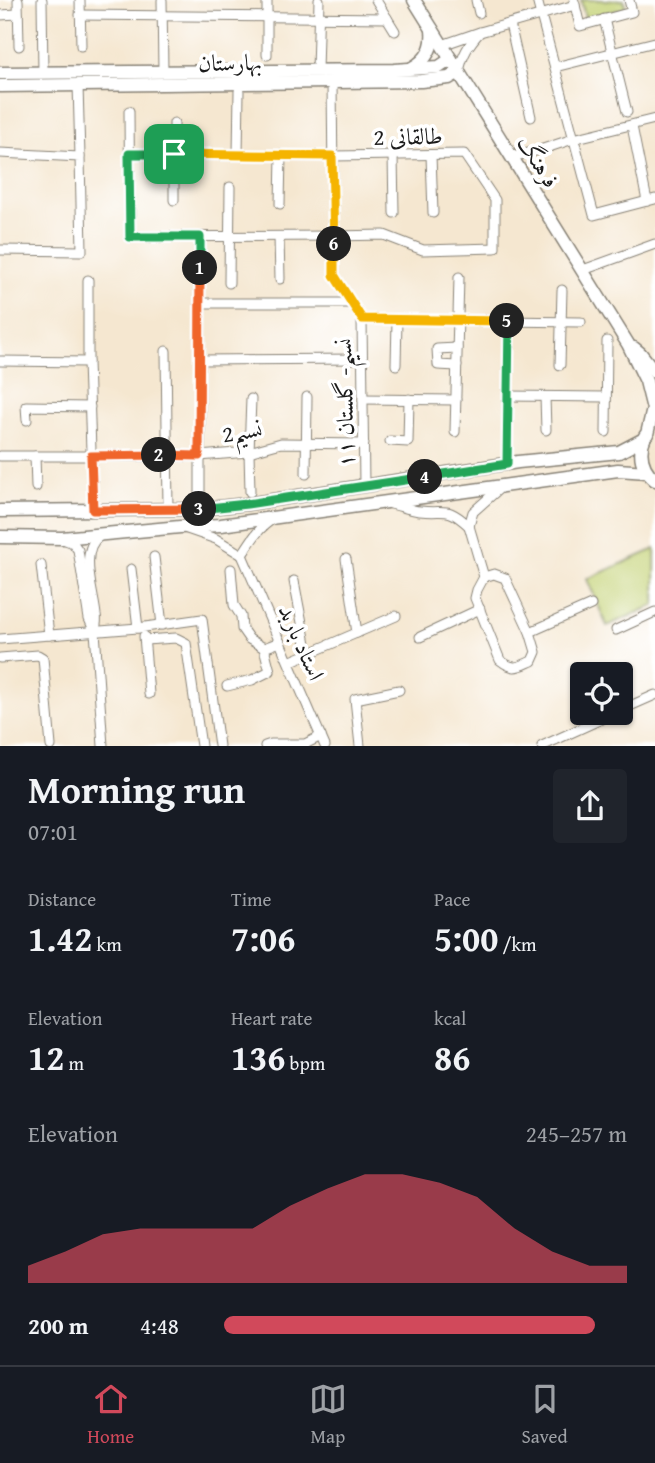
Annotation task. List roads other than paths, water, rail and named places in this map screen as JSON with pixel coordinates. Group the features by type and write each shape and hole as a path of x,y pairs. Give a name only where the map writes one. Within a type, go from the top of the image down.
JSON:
{"street":[{"path":"18,0 19,46"},
{"path":"42,0 43,73"},
{"path":"80,0 80,46"},
{"path":"162,0 163,84"},
{"path":"267,0 267,55"},
{"path":"317,70 319,0"},
{"path":"376,0 395,31"},
{"name":"فرهنگ","path":"414,0 628,344 646,382 653,409 641,456 643,465 651,476"},
{"path":"476,0 479,13"},
{"path":"537,0 594,215 651,200 632,126"},
{"path":"442,45 541,15 574,2 580,26 632,12 629,0"},
{"path":"0,15 18,14"},
{"path":"80,15 387,18"},
{"path":"604,19 627,112"},
{"path":"510,24 531,117"},
{"path":"412,69 425,59 431,49 432,29"},
{"path":"459,72 463,56 480,32"},
{"path":"555,67 655,42"},
{"name":"بهارستان","path":"0,86 163,84 332,76 439,67 451,59"},
{"name":"بهارستان","path":"0,73 317,70 332,76 421,81 449,78 459,72"},
{"path":"332,76 334,275 362,319 581,322"},
{"path":"0,250 82,251 78,85"},
{"path":"238,155 239,91"},
{"path":"129,111 130,237 334,236"},
{"path":"512,157 655,119"},
{"path":"174,123 174,200"},
{"path":"0,153 80,157"},
{"name":"طالقانی 2","path":"129,154 464,154 495,200 495,248 424,250 384,234 334,236"},
{"path":"280,204 282,155"},
{"path":"393,155 394,213"},
{"path":"431,155 433,213"},
{"path":"229,283 230,187"},
{"path":"200,237 200,509"},
{"path":"279,237 280,279"},
{"path":"583,270 655,244"},
{"path":"455,432 459,277"},
{"path":"88,280 93,510"},
{"path":"561,365 562,290"},
{"path":"201,303 351,303"},
{"name":"نسیم- گلستان ۱۱","path":"362,319 364,486"},
{"path":"396,365 397,320"},
{"path":"507,464 509,321"},
{"path":"606,432 607,341"},
{"name":"فرهنگ","path":"628,344 640,353 655,372"},
{"path":"457,348 438,349 438,365 457,366"},
{"path":"166,351 168,509"},
{"path":"201,360 362,359"},
{"path":"0,361 88,362"},
{"path":"508,396 606,397"},
{"path":"306,474 307,397"},
{"path":"545,397 546,430"},
{"path":"363,399 456,400"},
{"path":"390,441 408,442 409,399"},
{"path":"250,492 251,400"},
{"path":"27,420 26,406 90,407"},
{"path":"0,511 200,509 247,504 507,464 619,452 648,433"},
{"name":"نسیم2","path":"0,456 199,456 249,452 281,443 364,444"},
{"path":"619,452 625,460 621,469"},
{"path":"35,456 36,486"},
{"path":"0,537 100,536 221,525 621,469 651,476"},
{"path":"468,526 473,512 503,485"},
{"path":"382,502 420,511 445,510 457,515 468,526 484,577"},
{"path":"180,527 216,539 242,555 253,536 266,523 277,517"},
{"path":"100,536 94,539 90,546 88,561 97,618 95,631 103,746"},
{"path":"62,538 73,543 78,550 89,620 95,631"},
{"name":"استاد باربد","path":"242,555 325,746"},
{"path":"154,557 162,625"},
{"path":"346,559 357,633"},
{"path":"41,565 48,635"},
{"path":"131,569 145,640 149,694"},
{"path":"227,687 252,680 270,671 264,648 249,639 242,629 241,616 234,605 231,569"},
{"path":"494,574 505,578 530,632 536,652 532,661 515,668 500,660 475,598 484,577 494,574"},
{"path":"294,581 308,654"},
{"path":"530,632 591,605"},
{"path":"419,637 480,609"},
{"path":"616,630 655,612"},
{"path":"289,662 396,616"},
{"path":"0,639 141,628 202,619 219,746"},
{"path":"145,640 176,638 186,642 201,746"},
{"path":"264,648 280,642"},
{"path":"0,658 38,655 43,658 51,746"},
{"path":"360,746 355,699 399,690"},
{"path":"633,705 655,695"},
{"path":"542,746 588,725"},
{"path":"269,745 305,745 321,736"}]}
